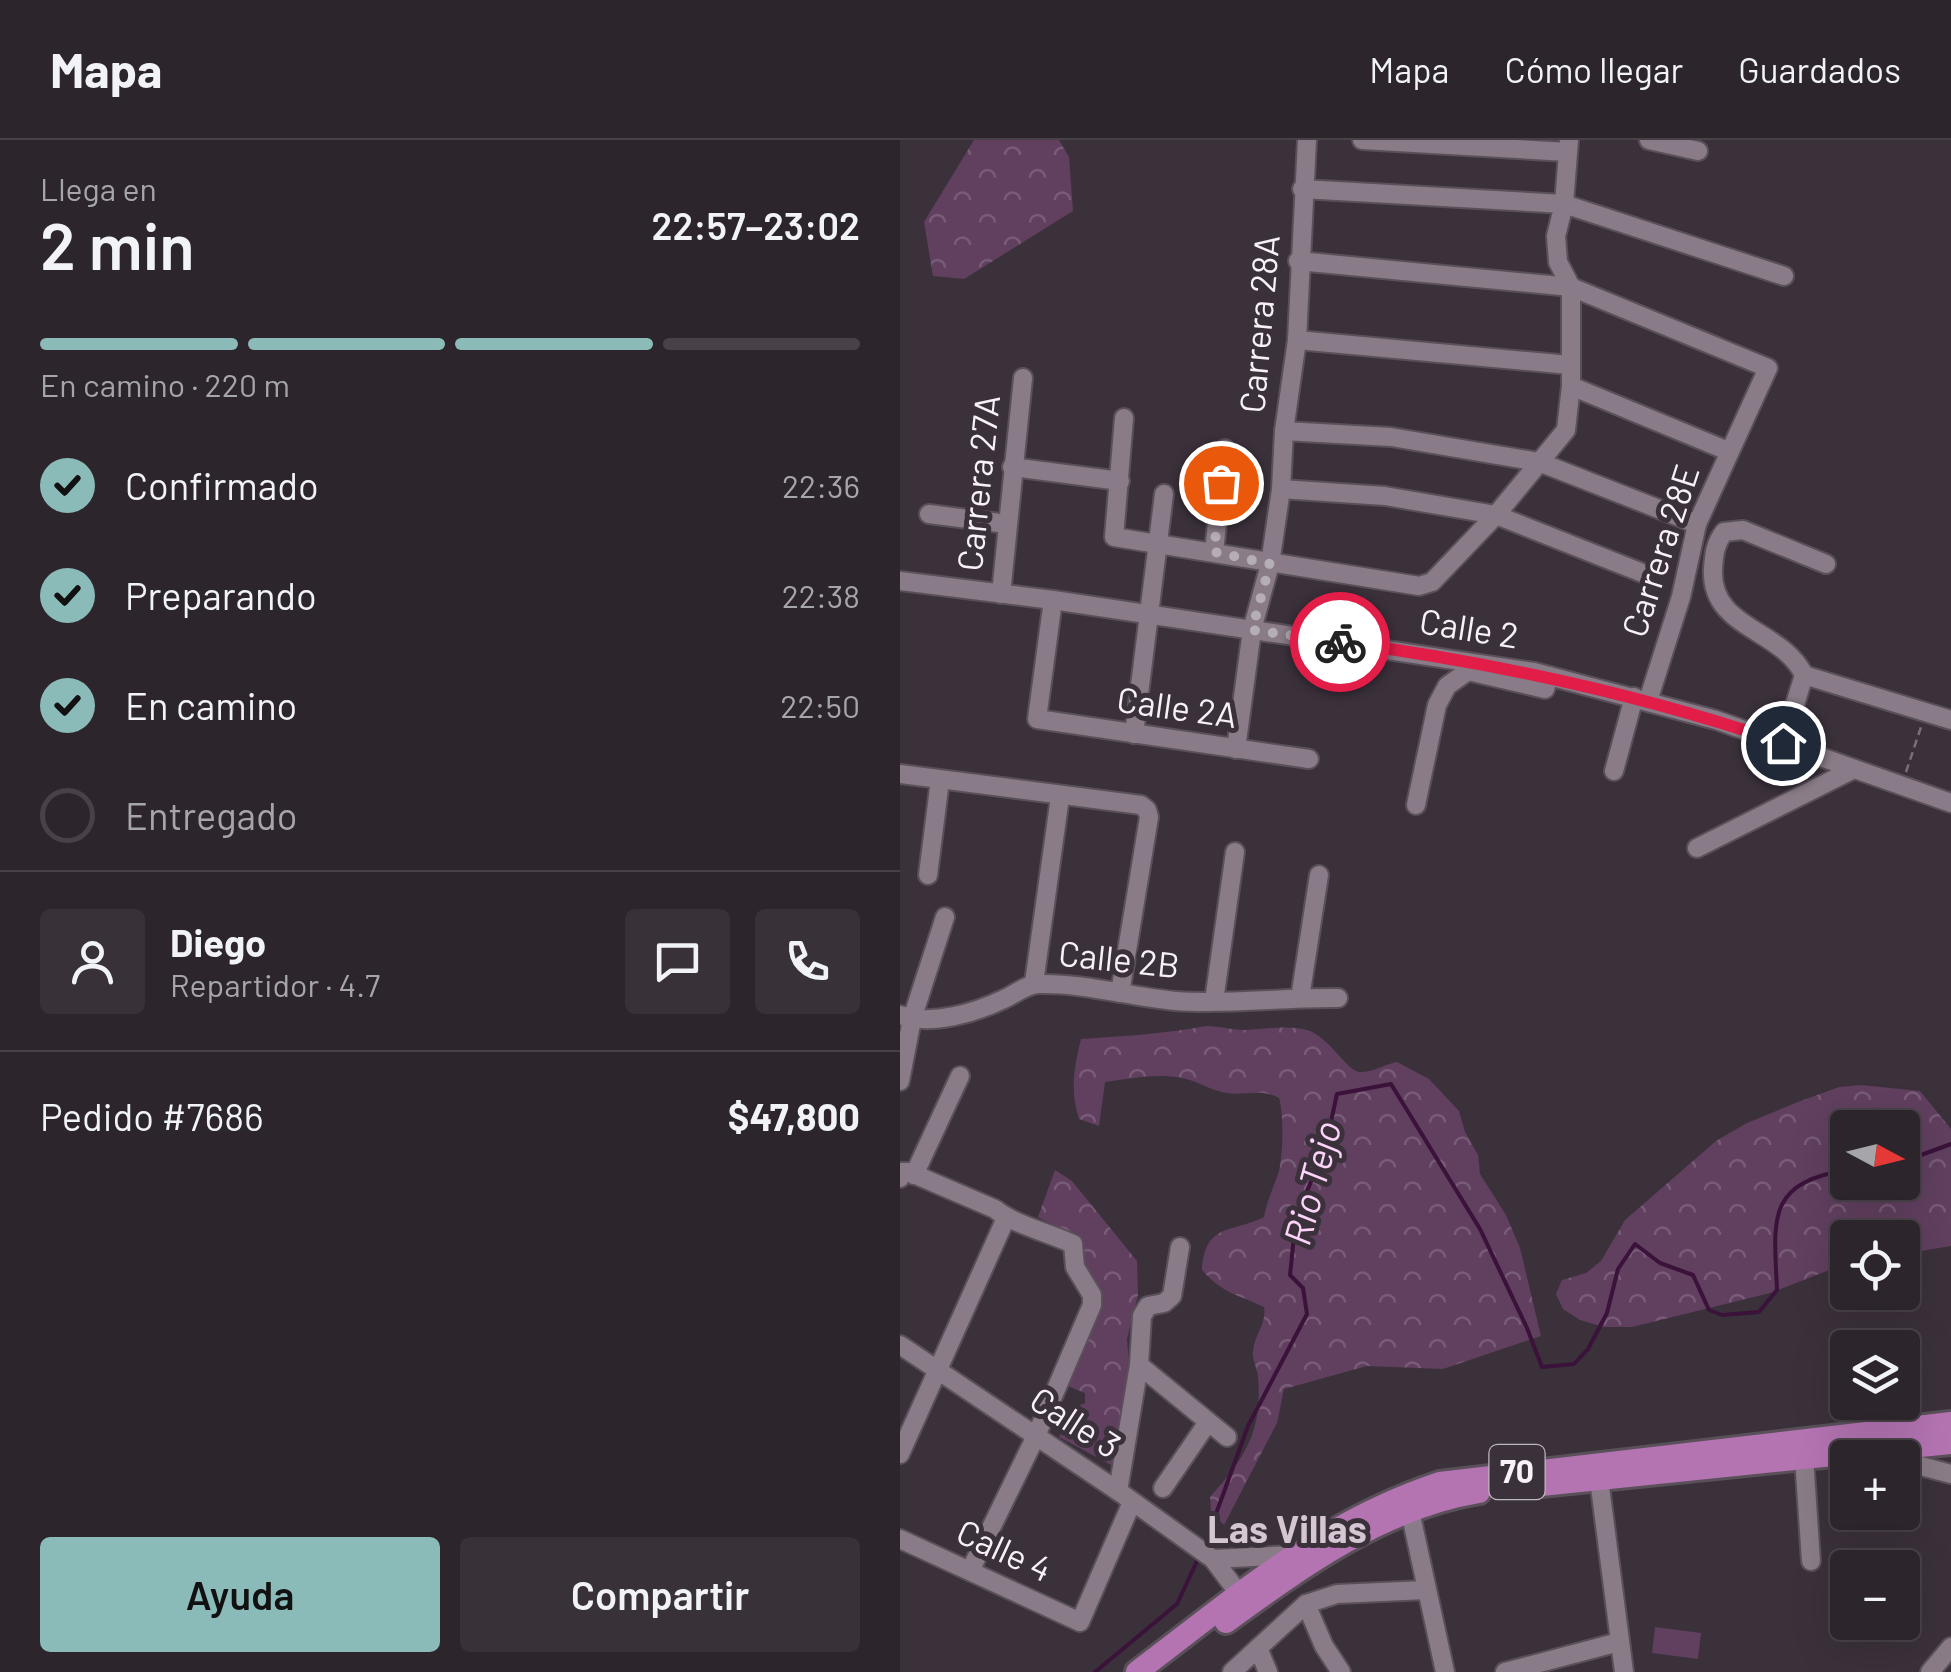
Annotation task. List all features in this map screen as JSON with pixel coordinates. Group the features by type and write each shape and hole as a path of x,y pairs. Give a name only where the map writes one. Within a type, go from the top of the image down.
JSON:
{"main road":[{"name":"70","path":"1159,1672 1308,1543 1405,1494 1440,1483 1951,1423"},
{"name":"70","path":"1920,1446 1951,1443"},
{"name":"70","path":"1137,1672 1243,1600 1362,1531 1452,1496 1830,1454"}],"street":[{"name":"Carrera 28A","path":"1236,749 1252,630 1270,564 1281,490 1284,431 1297,340 1307,140"},
{"path":"1124,418 1114,537 1426,586 1496,515 1566,430 1571,386 1571,287 1558,262 1556,236 1564,204 1568,146 1362,140"},
{"path":"1650,140 1698,151"},
{"path":"1302,189 1564,204 1784,276"},
{"path":"1298,261 1571,287"},
{"name":"Carrera 28E","path":"1571,287 1768,368 1698,524 1681,597 1614,771"},
{"path":"1297,340 1570,365"},
{"name":"Carrera 27A","path":"1000,594 1023,378"},
{"path":"1571,386 1728,451"},
{"path":"1284,431 1392,437 1539,462 1698,524"},
{"path":"1214,552 1224,449"},
{"path":"1012,468 1120,482"},
{"path":"1281,490 1385,496 1496,515 1646,574"},
{"path":"1134,734 1164,494"},
{"path":"929,514 1007,524"},
{"path":"1783,743 1804,675 1796,658 1719,603 1713,578 1714,554 1724,532 1743,530 1826,564"},
{"name":"Calle 2","path":"900,581 1252,630 1641,699 1783,743 1951,802"},
{"name":"Calle 2A","path":"1053,600 1037,719 1309,760"},
{"path":"1416,805 1437,705 1447,686 1468,671 1538,678"},
{"path":"1804,675 1951,720"},
{"path":"1696,848 1854,770"},
{"path":"900,774 1140,805 1147,810 1149,817 1120,993"},
{"path":"928,875 940,780"},
{"path":"1034,983 1060,797"},
{"path":"1214,1001 1236,852"},
{"path":"1300,998 1319,875"},
{"path":"900,1081 906,1017 945,917"},
{"name":"Calle 2B","path":"906,1017 967,1013 1034,983 1175,1001 1242,1004 1338,998"},
{"path":"960,1076 906,1175 1072,1244 1075,1267 1093,1300 1036,1436 970,1571"},
{"path":"900,1454 1006,1218"},
{"path":"1125,1496 1144,1310 1172,1296 1180,1247"},
{"name":"Calle 3","path":"900,1345 1211,1558 1243,1600"},
{"path":"1139,1365 1227,1437"},
{"path":"1164,1488 1208,1422"},
{"path":"1804,1457 1811,1561"},
{"path":"1920,1466 1951,1474"},
{"path":"1600,1479 1624,1672"},
{"name":"Calle 4","path":"900,1539 1080,1622 1125,1496"},
{"path":"1410,1510 1445,1672"},
{"path":"1211,1558 1292,1555"},
{"path":"1232,1672 1306,1604 1337,1594 1426,1590"},
{"path":"1306,1604 1324,1646 1341,1672"},
{"path":"1505,1672 1619,1642"},
{"path":"1930,1672 1951,1646"},
{"path":"1258,1648 1268,1672"}],"path":[{"path":"1901,786 1927,712"}],"green space":[{"path":"974,140 1059,140 1069,157 1073,211 964,279 933,276 924,222"},
{"path":"1206,1026 1307,1030 1323,1039 1355,1070 1369,1071 1397,1062 1429,1079 1459,1111 1478,1155 1480,1174 1506,1215 1520,1248 1541,1336 1443,1369 1367,1366 1284,1389 1277,1423 1224,1525 1211,1512 1210,1497 1242,1456 1254,1428 1259,1395 1253,1352 1264,1307 1224,1289 1202,1270 1204,1255 1215,1236 1264,1217 1280,1164 1279,1098 1266,1093 1221,1092 1172,1077 1105,1082 1099,1126 1079,1119 1074,1089 1081,1039"},
{"path":"1861,1085 1920,1091 1951,1129 1951,1246 1920,1251 1920,1220 1830,1220 1830,1270 1770,1293 1632,1327 1604,1327 1580,1320 1563,1309 1556,1294 1562,1280 1586,1273 1601,1261 1625,1220 1716,1141 1839,1087"},
{"path":"1055,1170 1072,1181 1137,1261 1138,1295 1127,1339 1130,1378 1113,1466 1059,1437 1073,1408 1085,1403 1085,1393 1063,1384 1098,1299 1080,1271 1082,1241 1038,1217"},
{"path":"1655,1627 1701,1633 1698,1659 1652,1653"}],"waterway":[{"name":"Rio Tejo","path":"1205,1544 1248,1426 1307,1314 1303,1288 1290,1275 1296,1217 1325,1149 1337,1094 1391,1084 1480,1229 1542,1367 1574,1364 1588,1349 1607,1313 1618,1269 1635,1244 1660,1263 1693,1275 1709,1310 1722,1315 1759,1312 1777,1290 1775,1244 1780,1209 1801,1184 1830,1174"},
{"path":"1920,1155 1951,1144"},
{"name":"Rio Tejo","path":"1095,1672 1177,1604 1199,1557"}],"way so far":[{"path":"1221,483 1214,552 1270,564 1252,630 1340,642"}],"district":[{"name":"Las Villas","path":"1287,1530"}],"route":[{"path":"1340,642 1534,672 1716,720 1783,743"}]}
